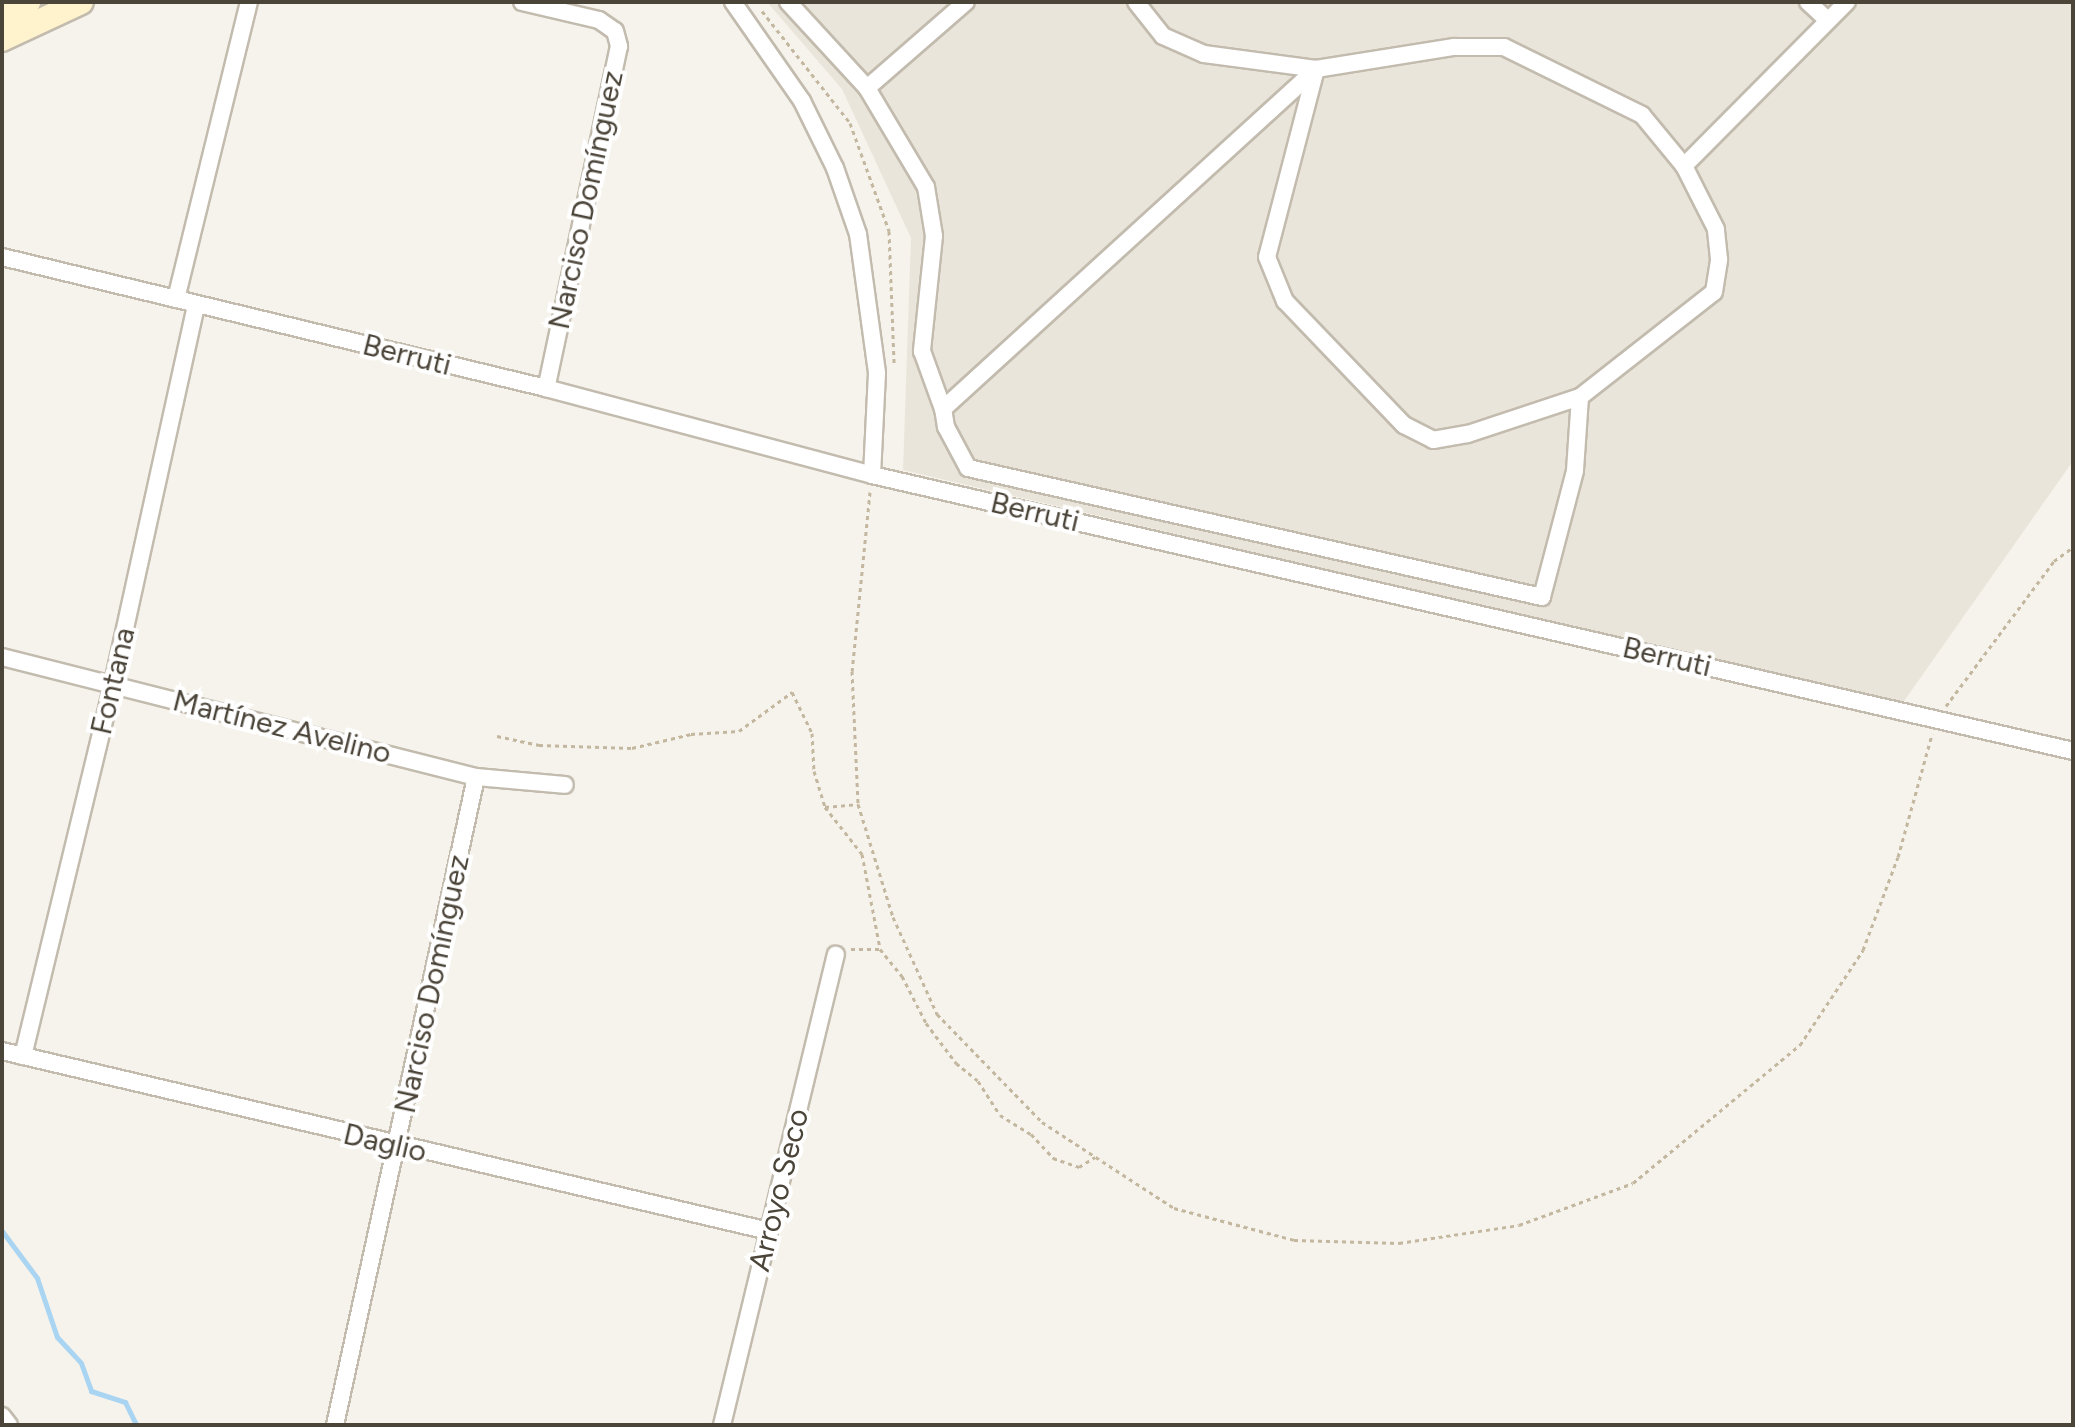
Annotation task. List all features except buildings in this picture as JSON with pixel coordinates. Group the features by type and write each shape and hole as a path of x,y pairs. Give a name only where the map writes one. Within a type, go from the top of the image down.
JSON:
{"main road":[{"path":"2,14 28,2"},
{"path":"2,39 81,2"}],"street":[{"path":"176,299 249,2"},
{"name":"Narciso Domínguez","path":"522,2 599,20 615,31 619,46 546,388"},
{"path":"733,2 802,101 835,168 858,234 877,373 872,475"},
{"path":"788,2 867,88 926,187 934,236 922,351 943,409 946,427 968,468 1542,597 1575,471 1580,397"},
{"path":"867,88 966,2"},
{"path":"1136,2 1163,36 1204,54 1316,69 1454,47 1504,47 1642,115 1684,166 1716,229 1719,259 1714,292 1580,397 1468,434 1433,440 1404,425 1285,301 1267,257 1316,69"},
{"path":"1808,2 1827,20"},
{"path":"1684,166 1847,2"},
{"path":"943,409 1316,69"},
{"name":"Berruti","path":"2,257 546,388 872,475 1935,724 2073,751"},
{"name":"Fontana","path":"23,1056 113,683 196,304"},
{"name":"Martínez Avelino","path":"2,657 476,777 565,785"},
{"name":"Narciso Domínguez","path":"335,1425 476,777"},
{"name":"Arroyo Seco","path":"722,1425 836,955"},
{"name":"Daglio","path":"2,1051 769,1231"},
{"path":"2,1416 9,1425"}],"path":[{"path":"872,475 852,671 858,804 893,917 937,1014 1042,1122 1174,1208 1294,1240 1399,1243 1519,1225 1633,1183 1800,1045 1863,950 1898,857 1935,724 2054,561 2073,547"},
{"path":"497,736 539,745 632,748 691,734 739,731 792,692 806,712 825,807 862,854 880,949 902,976 926,1023 956,1063 978,1081 1000,1115 1031,1134 1053,1158 1079,1167 1095,1157"},
{"path":"825,807 858,804"},
{"path":"836,955 855,948 880,949"}],"shaded area":[{"path":"767,2 2073,2 2073,461 1902,704 903,470 911,238 842,89"}],"waterway":[{"path":"2,1231 37,1278 57,1337 81,1363 91,1391 125,1402 136,1425"}]}
